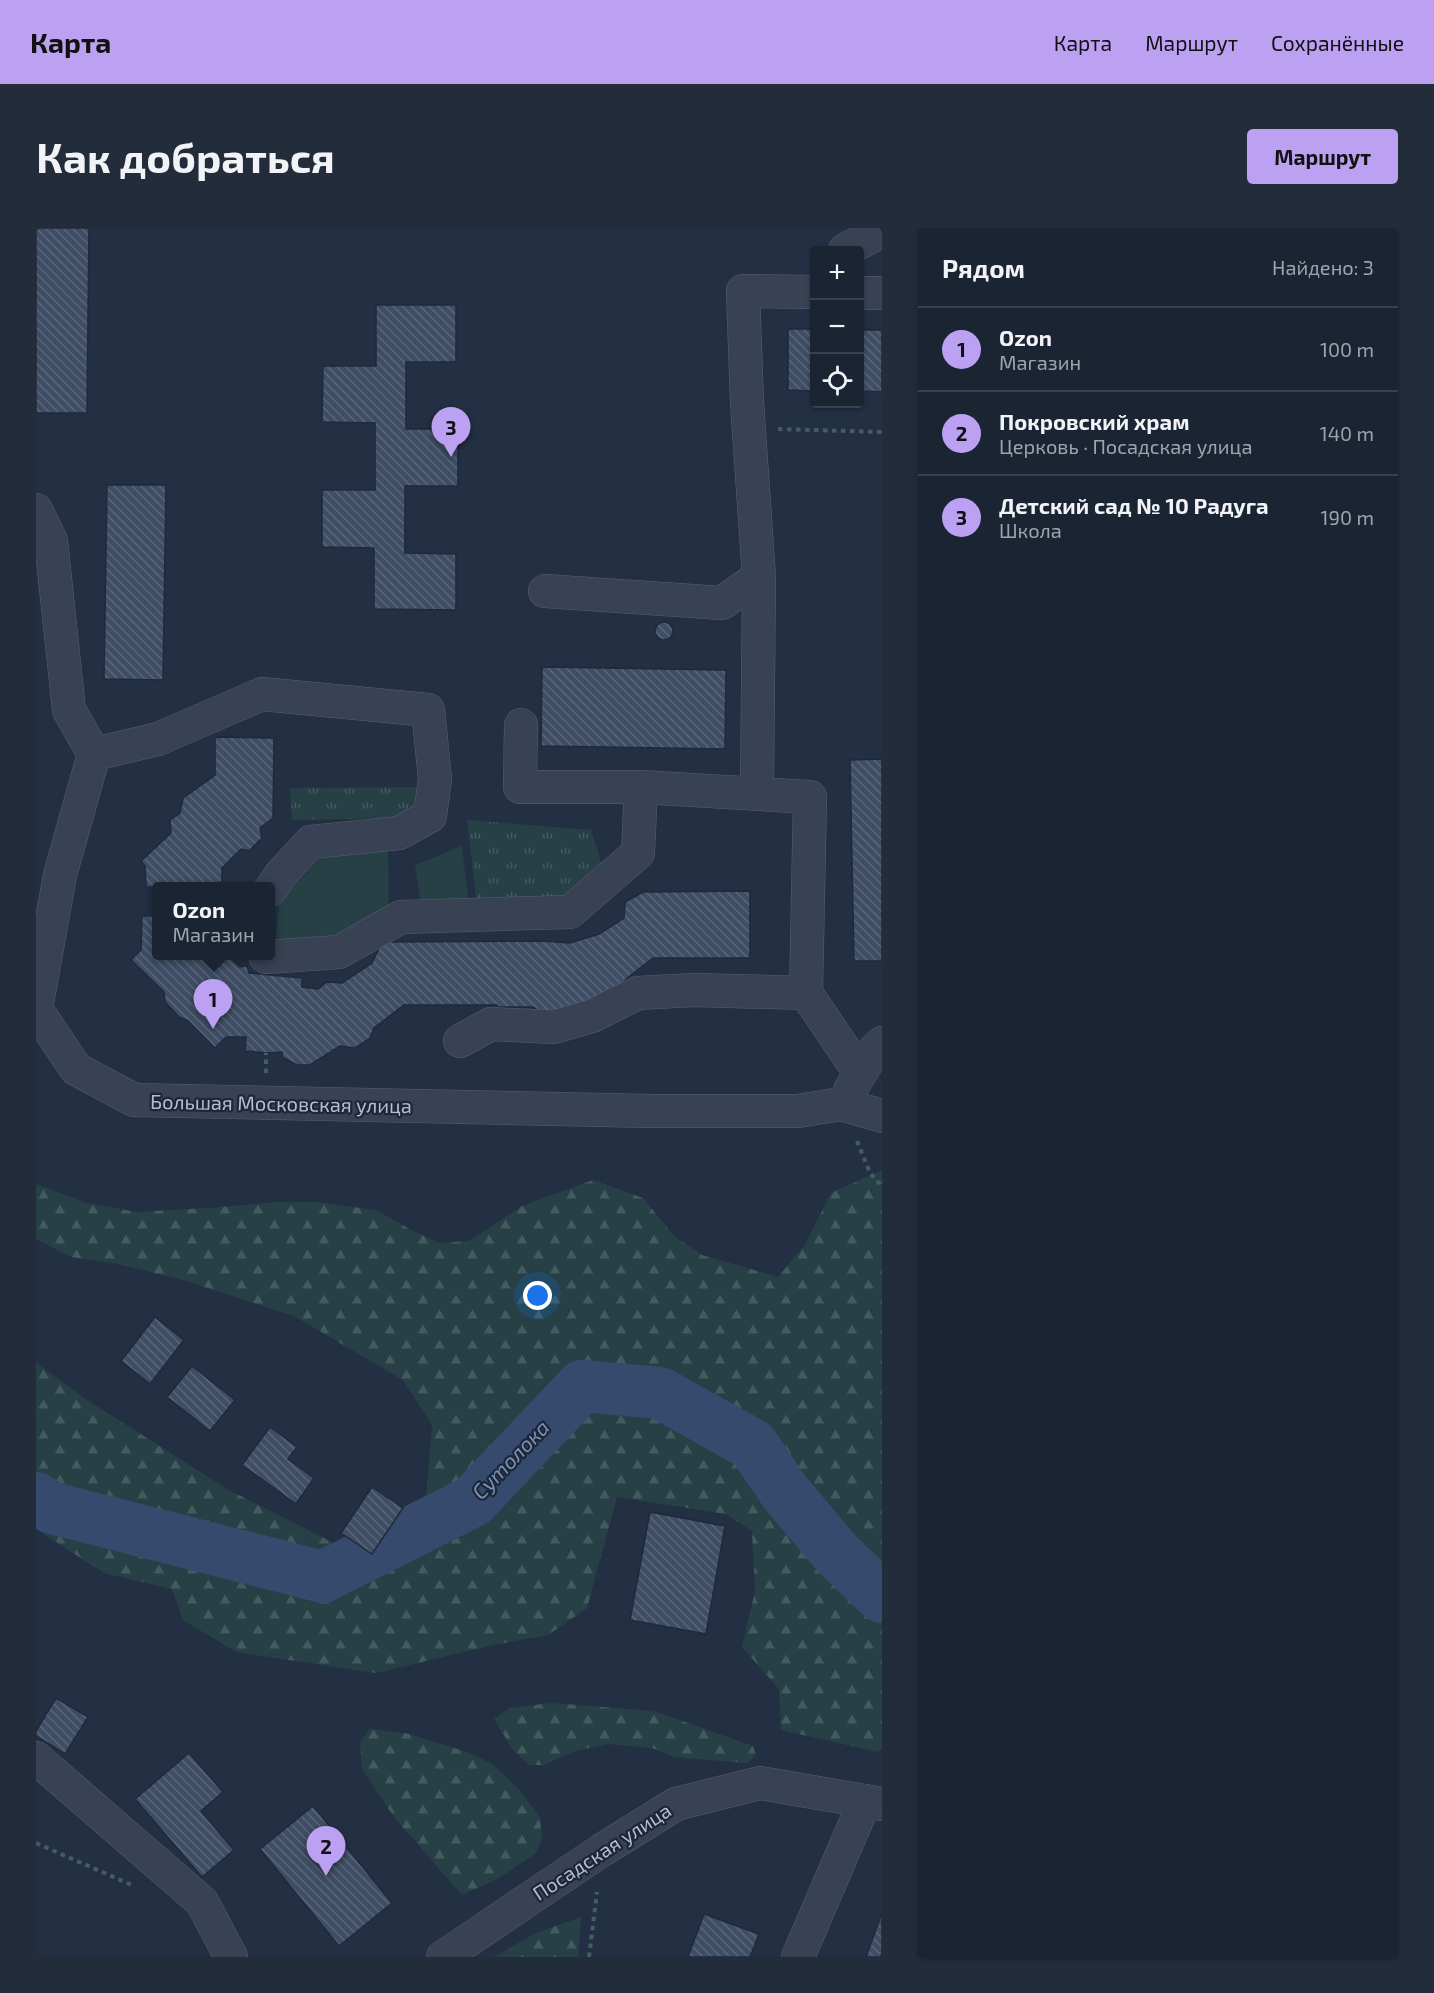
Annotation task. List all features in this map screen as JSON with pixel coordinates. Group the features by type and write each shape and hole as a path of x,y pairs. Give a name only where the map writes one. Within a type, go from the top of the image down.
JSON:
{"street":[{"path":"853,246 882,231"},
{"path":"769,292 810,269"},
{"path":"757,794 759,577 748,429 743,291 810,292"},
{"path":"864,293 882,294"},
{"path":"36,510 51,541 69,710 94,754 158,739 262,694 428,710 435,779 430,816 399,833 311,842 275,883"},
{"path":"545,591 722,603 759,577"},
{"path":"521,725 520,786 640,787 810,797 806,993 860,1073"},
{"name":"Большая Московская улица","path":"94,754 60,875 36,1009 76,1070 134,1100 651,1111 798,1111 841,1104"},
{"path":"275,956 339,952 401,917 570,912 638,853 640,787"},
{"path":"460,1041 491,1024 554,1027 592,1016 638,993 694,990 806,993"},
{"path":"882,1043 876,1048 841,1104 882,1116"},
{"path":"36,1758 202,1902 231,1957"},
{"name":"Посадская улица","path":"443,1957 602,1850 676,1804 760,1783 873,1802"},
{"path":"798,1957 873,1802"}],"path":[{"path":"748,429 882,432"},
{"path":"841,1104 870,1173 882,1187"},
{"path":"36,1844 136,1887"},
{"path":"590,1957 602,1850"}],"green space":[{"path":"422,787 416,806 392,818 292,820 290,788"},
{"path":"467,820 591,830 602,867 560,903 477,903"},
{"path":"462,846 469,907 421,906 415,865"},
{"path":"330,848 388,848 389,910 333,944 276,939 279,902"},
{"path":"882,1170 882,1749 878,1752 781,1730 779,1689 742,1647 755,1591 752,1531 726,1514 617,1497 587,1608 548,1635 493,1645 376,1673 236,1652 183,1620 172,1589 104,1573 36,1529 36,1363 87,1400 227,1489 375,1564 425,1509 432,1425 403,1380 294,1316 186,1281 118,1264 71,1257 36,1239 36,1184 86,1203 137,1212 278,1202 316,1202 376,1210 440,1243 469,1241 522,1206 593,1180 643,1198 674,1236 702,1255 778,1277 804,1246 831,1193"},
{"path":"551,1703 654,1711 753,1746 756,1755 747,1763 674,1757 652,1748 608,1744 575,1751 544,1765 529,1765 513,1750 494,1719 510,1708"},
{"path":"370,1729 410,1734 470,1753 492,1764 517,1787 540,1817 542,1840 535,1854 497,1879 462,1895 394,1817 362,1769 360,1741"},
{"path":"581,1917 578,1957 494,1957 536,1933"}],"building":[{"path":"36,228 89,228 87,413 36,413"},
{"path":"376,305 456,305 456,362 406,362 406,429 458,429 458,486 405,486 405,553 456,554 456,610 374,609 374,548 322,547 322,490 375,490 375,423 322,422 323,366 376,366"},
{"path":"788,329 810,329 810,391 788,390"},
{"path":"864,330 882,330 882,392 864,391"},
{"path":"107,485 166,485 163,680 104,679"},
{"path":"664,622 670,625 673,631 670,637 664,640 658,637 655,631 658,625"},
{"path":"542,667 726,670 725,749 541,746"},
{"path":"215,737 274,738 273,818 260,828 262,838 249,851 241,849 222,868 221,882 152,882 152,960 232,960 240,967 247,966 249,973 302,978 302,987 318,989 327,982 342,983 372,963 382,942 542,941 570,943 599,934 624,918 625,902 643,892 750,891 750,958 653,958 625,980 621,991 547,1016 533,1007 404,1005 374,1028 370,1038 355,1048 340,1046 310,1065 297,1065 282,1057 282,1052 245,1051 246,1037 226,1037 215,1048 188,1021 179,1017 165,1002 164,992 131,960 141,950 142,916 151,916 151,887 146,887 145,866 141,861 171,833 170,820 180,813 183,798 215,775"},
{"path":"882,759 882,961 854,961 850,760"},
{"path":"155,1317 184,1340 150,1384 121,1361"},
{"path":"192,1366 235,1400 210,1431 167,1397"},
{"path":"270,1427 297,1447 288,1459 314,1478 296,1504 242,1465"},
{"path":"372,1487 403,1508 372,1554 341,1533"},
{"path":"650,1512 725,1526 706,1634 630,1620"},
{"path":"56,1698 88,1717 65,1754 36,1736 36,1731"},
{"path":"189,1753 223,1792 201,1811 234,1850 202,1877 135,1799"},
{"path":"313,1806 392,1903 339,1946 260,1849"},
{"path":"882,1913 882,1957 866,1957"},
{"path":"704,1914 759,1934 750,1957 688,1957"}],"waterway":[{"name":"Сутолока","path":"36,1498 52,1508 323,1577 473,1501 582,1386 660,1393 753,1445 784,1491 837,1554 882,1597"}],"place":[{"name":"Детский сад № 10 Радуга","path":"451,457"},
{"name":"Ozon","path":"213,1029"},
{"name":"Покровский храм","path":"326,1876"}]}
